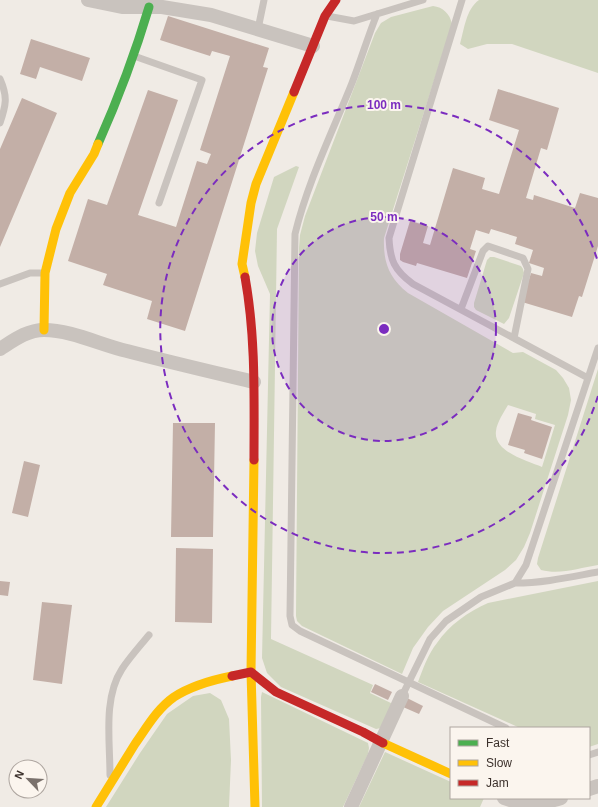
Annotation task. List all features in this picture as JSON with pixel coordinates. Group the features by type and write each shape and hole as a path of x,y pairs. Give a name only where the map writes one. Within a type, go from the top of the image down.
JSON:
{"street":[{"path":"88,0 122,7 162,7 211,15 313,46"},
{"path":"255,807 251,672 254,350 248,295 242,264 251,203 256,184 325,16 336,0"},
{"path":"44,330 45,273 58,222 70,193 94,154 117,101 134,55 149,7"},
{"path":"0,349 18,337 30,332 44,330 63,332 126,351 254,382"},
{"path":"96,807 110,782 162,707 180,693 215,678 251,672 276,692 450,774"},
{"path":"351,807 402,696"},
{"path":"509,799 527,803 558,799"}],"lane":[{"path":"258,29 264,0"},
{"path":"325,16 354,21 424,0"},
{"path":"462,0 388,238 390,254 395,266 402,276 413,284 588,378"},
{"path":"377,14 353,81 323,152 294,234 291,620 292,625 300,631 504,727"},
{"path":"134,55 202,80 159,203"},
{"path":"0,79 3,86 6,106 0,123"},
{"path":"461,309 483,251 488,246 523,258 528,269 514,338"},
{"path":"0,284 30,273 45,273"},
{"path":"515,583 526,565 531,552 598,348"},
{"path":"402,696 419,658 430,639 446,621 481,597 515,583 534,583 598,572"},
{"path":"110,782 111,693 122,669 149,635"}],"green space":[{"path":"479,0 598,0 598,73 512,44 487,44 468,49 460,44 464,26 468,14"},
{"path":"433,6 446,12 450,17 452,24 384,238 388,269 401,287 408,293 513,353 523,352 556,370 569,388 571,400 568,415 530,533 516,560 505,570 443,611 428,627 413,648 402,674 302,626 297,621 296,616 300,235 305,216 375,33 381,23 391,17","holes":["508,405 536,414 535,419 555,425 542,467 521,459 506,450 500,445 496,431 501,417"]},
{"path":"296,166 299,167 277,229 271,639 373,685 370,693 393,704 381,728 376,729 281,687 267,673 262,658 270,294 258,266 255,251 257,233 274,177"},
{"path":"490,257 521,266 524,273 509,318 504,324 476,310 474,307 487,260"},
{"path":"598,369 598,565 555,572 541,570 537,564 538,558"},
{"path":"598,581 598,744 590,747 590,727 518,727 418,682 428,657 447,630 473,611 488,603"},
{"path":"262,692 368,743 368,754 343,807 262,807"},
{"path":"210,693 221,700 229,719 231,760 229,807 106,807 167,714 193,696"},
{"path":"385,752 450,782 450,799 484,799 480,807 359,807"}],"building":[{"path":"168,16 269,48 263,67 268,68 185,331 147,319 152,301 103,285 107,274 68,261 88,199 107,205 148,90 178,100 138,215 176,227 197,161 207,164 211,154 200,150 230,56 212,51 210,56 160,40"},
{"path":"31,39 90,58 82,81 40,67 36,79 20,74"},
{"path":"498,89 559,108 547,150 541,148 526,198 533,200 534,195 575,208 580,193 598,198 598,246 582,297 579,296 572,317 522,302 531,273 542,276 544,268 529,263 533,250 515,244 517,237 491,229 489,234 476,230 470,249 476,251 467,278 417,263 416,266 400,260 400,254 410,221 428,226 423,243 430,245 453,168 485,178 482,189 499,194 519,130 489,120"},
{"path":"22,98 57,113 0,247 0,149"},
{"path":"518,413 532,417 531,420 552,427 542,459 524,453 525,450 508,445"},
{"path":"173,423 215,423 213,537 171,537"},
{"path":"24,461 40,465 28,517 12,513"},
{"path":"176,548 213,549 212,623 175,622"},
{"path":"0,581 10,582 8,596 0,595"},
{"path":"42,602 72,605 62,684 33,680"},
{"path":"375,684 392,692 388,700 371,692"},
{"path":"407,698 423,706 419,714 403,707"}],"traffic: fast":[{"path":"98,144 126,76 149,7"}],"traffic: slow":[{"path":"245,277 242,264 251,203 256,184 294,92"},
{"path":"44,330 45,273 56,229 70,193 94,154 98,144"},
{"path":"254,460 251,672 255,807"},
{"path":"96,807 135,744 162,707 174,697 187,690 232,676"},
{"path":"383,743 450,774"}],"traffic: jam":[{"path":"294,92 325,16 336,0"},
{"path":"245,277 249,300 253,346 254,460"},
{"path":"232,676 251,672 276,692 363,732 383,743"}]}
